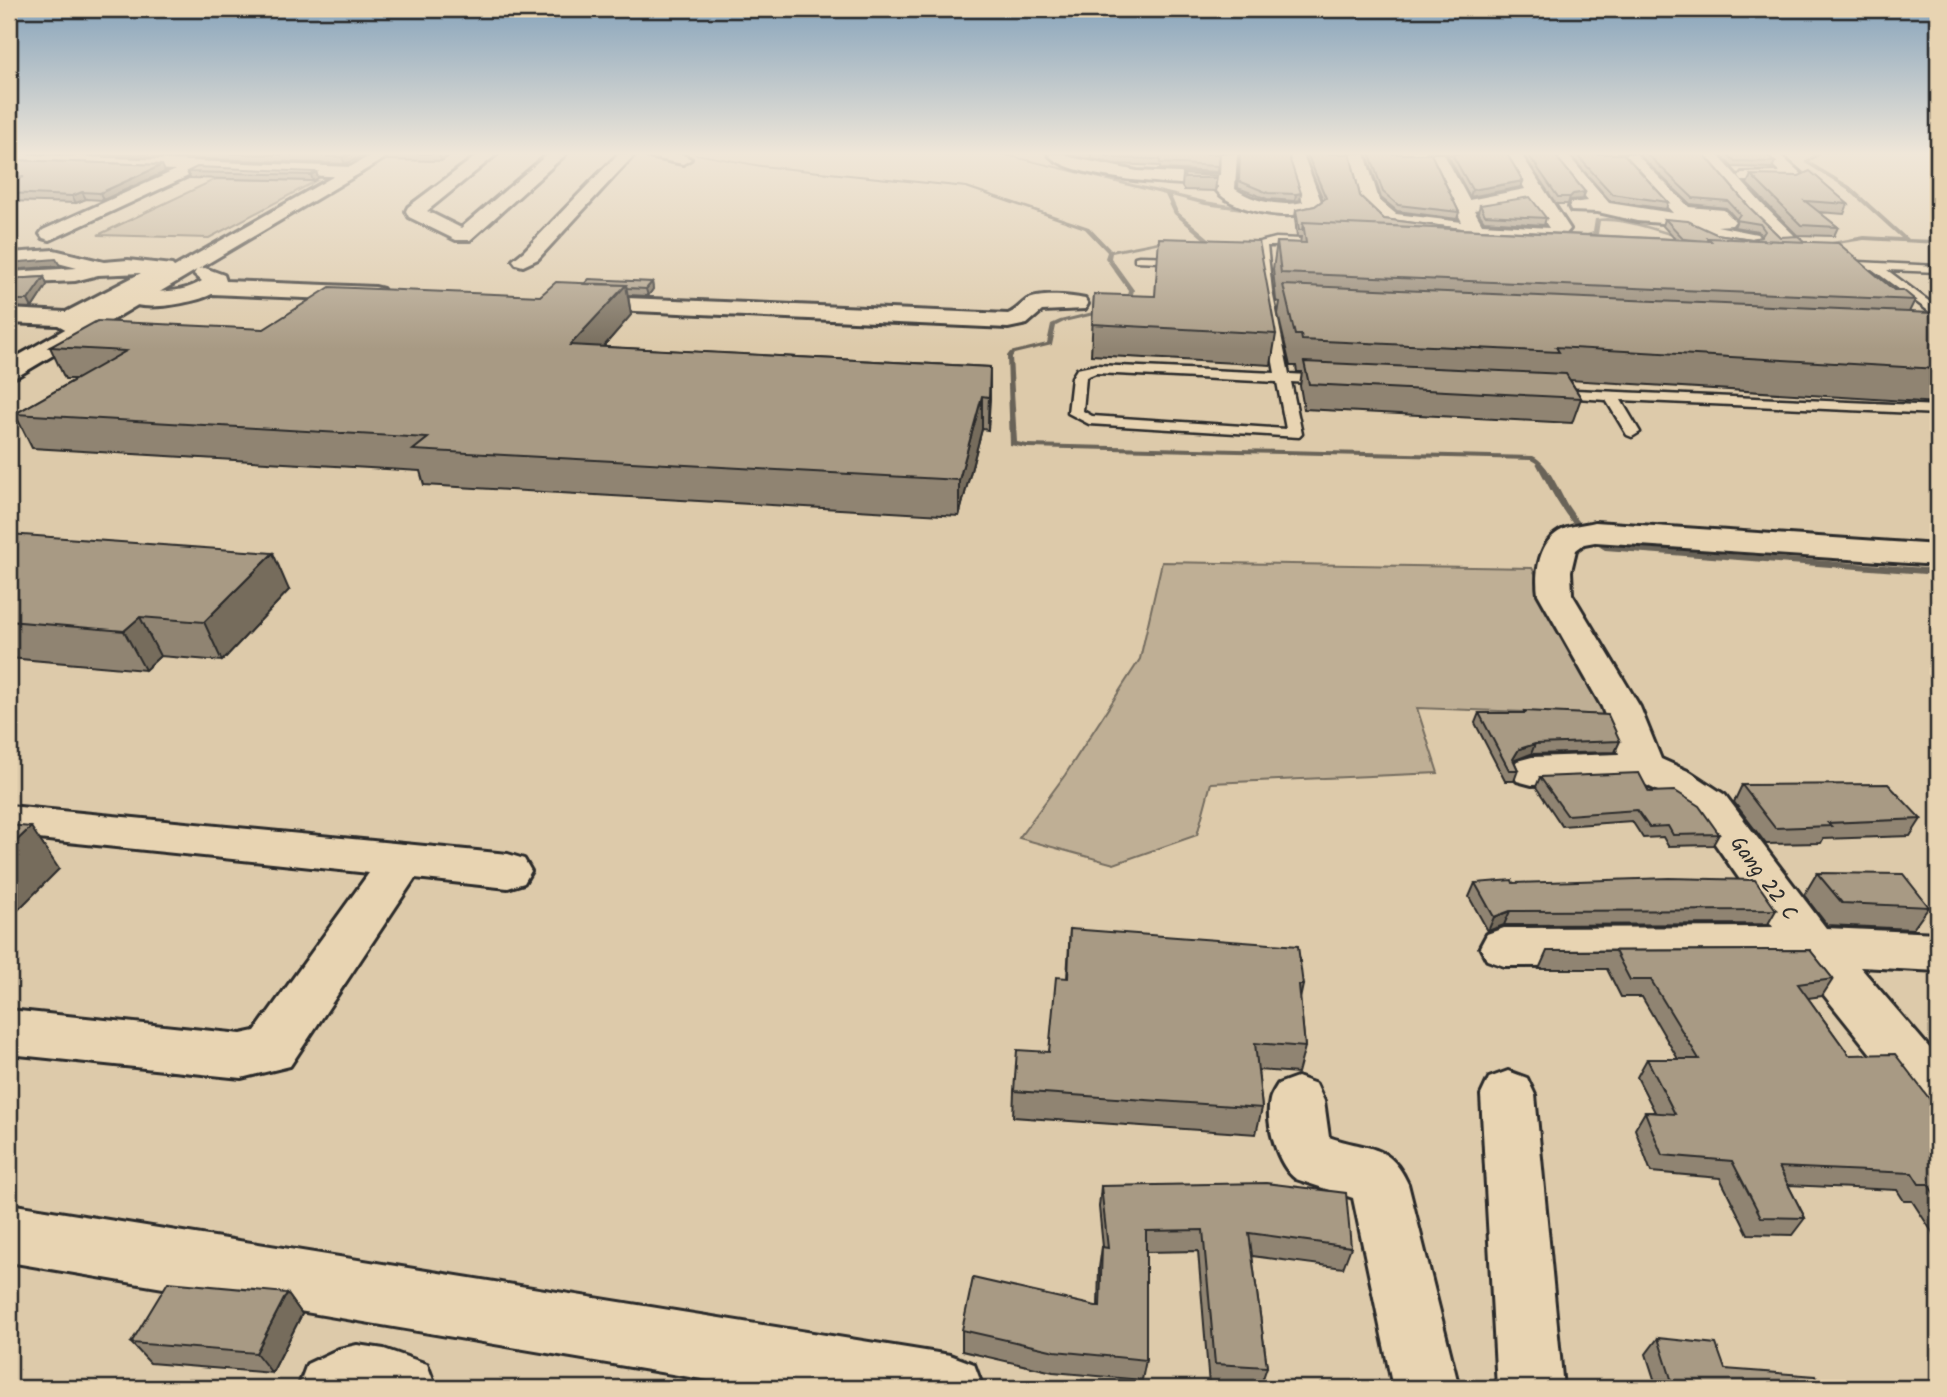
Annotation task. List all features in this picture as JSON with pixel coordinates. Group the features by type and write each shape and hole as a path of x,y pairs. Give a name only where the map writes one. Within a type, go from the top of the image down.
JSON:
{"street":[{"path":"50,234 83,219"},
{"path":"10,370 87,320 268,219"},
{"path":"431,219 495,252 529,261 531,255 565,219"},
{"path":"463,236 482,219"},
{"path":"1391,219 1475,230 1555,234 1560,229 1553,219"},
{"path":"1469,219 1475,230"},
{"path":"1692,219 1714,233 1750,238"},
{"path":"1767,219 1786,238"},
{"path":"9,250 54,256 96,266 97,269"},
{"path":"9,259 54,256"},
{"path":"9,278 75,275 97,269 128,266 212,275 216,279 209,287"},
{"path":"9,316 87,320 135,298 176,270"},
{"path":"135,298 179,297 209,287 403,296"},
{"path":"554,302 1008,321 1019,319 1036,304 1077,304"},
{"path":"1644,767 1621,707 1555,594 1552,576 1561,550 1583,535 1938,555"},
{"name":"Gang 22 C","path":"1532,771 1644,767 1675,782 1710,805 1813,947 1938,1097"},
{"path":"9,821 509,871"},
{"path":"9,1032 241,1056 271,1050 403,860"},
{"path":"1504,947 1813,947 1938,952"},
{"path":"1508,1095 1530,1388"},
{"path":"1297,1101 1302,1144 1307,1154 1316,1162 1364,1170 1379,1184 1426,1388"},
{"path":"9,1233 950,1388"},
{"path":"331,1388 341,1380 362,1377 403,1388"}],"lane":[{"path":"1339,381 1284,378 1096,369 1082,372 1079,377 1075,413 1089,420 1294,434 1284,378 1276,307 1262,263 1261,243 1345,244"},
{"path":"1139,259 1194,261"},
{"path":"1248,262 1262,263"},
{"path":"1819,264 1938,269"},
{"path":"1875,266 1938,314"},
{"path":"1543,392 1938,410"},
{"path":"1611,396 1632,432"}],"shaded area":[{"path":"131,219 244,219 209,238 98,235"},
{"path":"1162,562 1532,568 1614,715 1417,708 1438,773 1211,783 1197,835 1114,864 1019,838 1065,775 1140,659"}],"building":[{"path":"1297,219 1385,219 1461,229 1303,222 1302,230 1299,230"},
{"path":"1665,219 1688,221 1716,234 1752,239 1761,237 1765,231 1760,224 1736,220 1762,219 1780,237 1798,236 1805,242 1684,239"},
{"path":"1795,219 1828,219 1838,227 1801,225"},
{"path":"1303,222 1711,241 1708,238 1838,243 1894,290 1903,290 1915,300 1281,273 1277,242 1306,243"},
{"path":"1159,238 1259,241 1276,334 1092,324 1094,294 1155,296"},
{"path":"44,277 28,300 9,300 9,279"},
{"path":"589,279 652,282 646,289 627,288 626,285 584,284"},
{"path":"556,282 626,285 570,345 990,367 989,397 982,396 959,480 413,450 428,438 15,414 126,351 50,347 97,321 264,329 330,287 540,296"},
{"path":"1283,285 1932,313 1938,318 1938,369 1556,347 1559,352 1302,340 1301,335 1295,335"},
{"path":"1304,362 1566,374 1581,398 1309,384"},
{"path":"9,534 273,553 204,622 140,617 124,631 9,621"},
{"path":"1524,711 1608,715 1620,741 1535,744 1519,749 1513,759 1518,770 1509,770 1479,713 1525,713"},
{"path":"1639,773 1649,792 1675,791 1699,806 1719,834 1673,835 1668,826 1649,827 1637,810 1567,815 1540,777"},
{"path":"1888,784 1921,819 1775,828 1742,785"},
{"path":"9,825 31,827 9,848"},
{"path":"1817,873 1903,874 1929,907 1842,903"},
{"path":"1669,878 1755,880 1776,910 1510,911 1494,917 1475,883 1512,880 1513,883"},
{"path":"1070,929 1298,946 1303,985 1299,985 1305,1047 1255,1043 1262,1108 1014,1091 1017,1050 1049,1052 1056,977 1068,978"},
{"path":"1810,950 1833,979 1798,984 1849,1055 1895,1054 1938,1110 1938,1200 1928,1184 1919,1184 1912,1173 1779,1167 1805,1218 1761,1217 1732,1161 1662,1155 1645,1112 1675,1114 1647,1059 1699,1059 1651,980 1630,980 1615,951 1547,951"},
{"path":"1266,1183 1346,1193 1351,1247 1249,1233 1267,1367 1215,1364 1203,1230 1146,1231 1146,1360 1055,1351 962,1330 973,1278 1100,1307 1102,1247 1108,1248 1101,1186"},
{"path":"168,1282 287,1293 256,1353 131,1343"},
{"path":"1658,1338 1716,1344 1725,1369 1816,1376 1821,1388 1674,1388"}],"waterway":[{"path":"1061,219 1087,228 1110,252"},
{"path":"1183,219 1211,242 1204,246"},
{"path":"1578,238 1596,233 1597,220 1606,219"},
{"path":"1610,219 1682,237"},
{"path":"1883,219 1906,240"},
{"path":"1826,245 1864,238 1938,242"},
{"path":"1110,252 1173,240"},
{"path":"1110,252 1108,258 1131,290 1130,297 1122,303"},
{"path":"1105,311 1053,325 1050,344 1012,353 1009,357 1013,443 1027,446 1533,458 1539,462 1575,522 1595,541 1608,548 1938,572"}]}
